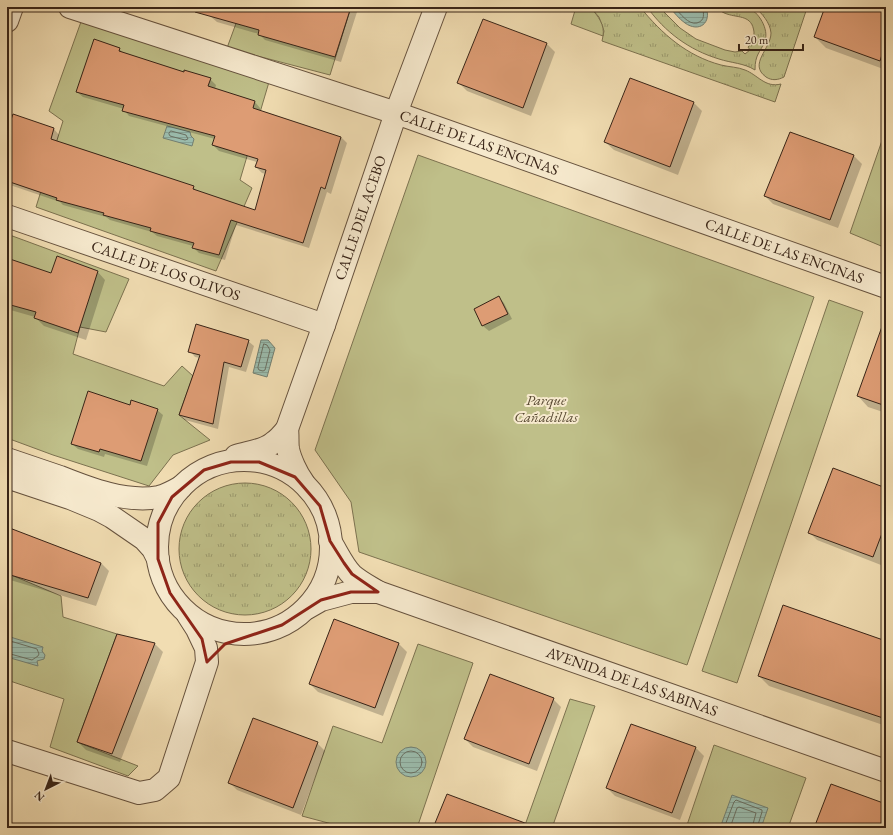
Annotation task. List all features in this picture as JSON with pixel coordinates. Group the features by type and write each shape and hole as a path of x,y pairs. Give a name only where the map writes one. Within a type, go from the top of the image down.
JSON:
{"street":[{"path":"7,21 12,7"},
{"name":"CALLE DE LAS ENCINAS","path":"70,7 396,112 886,287"},
{"name":"CALLE DEL ACEBO","path":"181,487 204,470 217,464 238,455 266,448 279,438 287,429 396,112 436,7"},
{"name":"CALLE DE LOS OLIVOS","path":"7,216 324,325"},
{"name":"CALLE DEL ACEBO","path":"287,429 290,456 298,475 305,485"},
{"path":"7,459 112,495 148,498 160,496 181,487"},
{"path":"186,612 206,625 230,633 244,634 270,630 294,618 304,610 320,589 329,565 330,541 325,517 320,506 305,485 284,470 259,462 245,460 217,464"},
{"path":"7,477 70,498 112,517 144,539 153,549 158,559"},
{"path":"7,751 139,793 155,790 169,778 207,662 206,648 197,629 186,612 170,593 160,571 158,559 158,523 172,498 181,487"},
{"name":"AVENIDA DE LAS SABINAS","path":"330,541 352,574 360,581 378,592 886,771"},
{"name":"AVENIDA DE LAS SABINAS","path":"304,610 321,600 340,594 351,592 378,592"},
{"path":"207,662 225,644 248,638 257,633"}],"highlighted area":[{"path":"231,462 259,462 295,477 320,506 330,541 344,563 352,574 378,592 351,592 321,600 282,625 225,644 207,662 202,639 170,593 158,559 158,523 172,497 204,470"}],"green space":[{"path":"242,7 351,7 330,75 227,48"},
{"path":"576,7 591,8 602,24 603,36 571,24"},
{"path":"590,7 640,7 666,35 686,50 709,61 750,72 766,83 775,85 781,84 775,102 602,41 604,31 599,17"},
{"path":"647,7 659,7 680,28 696,39 725,50 735,52 742,51 745,54 750,50 748,47 754,37 751,23 744,18 724,13 716,7 747,7 751,9 762,21 766,31 765,41 757,57 755,70 698,51 678,39 654,16"},
{"path":"755,7 807,8 784,77 782,78 775,80 770,79 761,72 759,67 771,33 763,15"},
{"path":"82,19 269,82 240,180 252,188 216,271 36,207 63,121 49,111"},
{"path":"886,129 886,248 850,233"},
{"name":"Parque Cañadillas","path":"418,155 814,297 687,665 359,552 351,502 315,450"},
{"path":"7,234 129,279 106,332 80,327 73,354 164,386 182,366 193,376 179,415 210,440 173,455 149,486 53,455 7,438"},
{"path":"829,300 863,312 737,683 702,671"},
{"path":"251,483 270,488 282,494 292,502 300,512 306,524 310,536 310,562 306,574 300,586 292,596 282,604 270,610 258,614 239,615 220,610 208,604 198,596 190,586 184,574 180,562 179,543 184,524 190,512 198,502 208,494 220,488 232,484"},
{"path":"9,574 61,596 63,617 117,634 77,742 138,766 128,776 50,747 64,699 7,680 7,582"},
{"path":"418,644 473,663 417,828 347,828 302,816 333,726 382,743"},
{"path":"570,699 595,706 552,828 524,828"},
{"path":"714,745 806,778 788,828 686,828"}],"water":[{"path":"669,7 706,7 706,22 699,27 690,26 681,20"},
{"path":"167,126 190,132 194,139 192,146 163,138"},
{"path":"261,340 268,340 275,348 267,377 253,373"},
{"path":"7,636 43,647 42,651 45,655 44,659 37,661 38,666 7,657"},
{"path":"411,747 422,751 426,762 422,773 411,777 400,773 396,762 400,751"},
{"path":"732,795 768,808 761,828 720,828"}],"building":[{"path":"196,7 351,7 335,57 258,35 259,30 195,12"},
{"path":"825,7 886,7 886,42 880,61 814,37"},
{"path":"483,19 547,43 523,108 457,83"},
{"path":"94,39 120,48 119,51 184,72 184,70 211,78 208,86 255,101 253,108 341,137 325,189 321,187 303,243 231,220 219,255 192,248 194,243 150,231 151,228 103,215 104,213 56,200 57,198 7,181 7,131 13,114 54,128 51,139 194,186 193,189 255,210 266,170 255,167 258,159 212,145 215,136 122,111 124,105 76,92"},
{"path":"630,78 694,102 670,167 604,142"},
{"path":"790,132 854,155 830,220 764,196"},
{"path":"57,256 98,271 78,333 34,318 36,312 7,304 7,258 51,273"},
{"path":"499,296 508,314 482,326 474,309"},
{"path":"884,321 886,321 886,406 857,396"},
{"path":"196,324 249,340 241,367 224,362 213,424 179,415 200,355 188,352"},
{"path":"88,391 130,405 131,400 158,409 141,461 100,449 99,452 71,444"},
{"path":"833,468 886,488 886,523 873,557 808,533"},
{"path":"7,527 101,563 88,598 7,574"},
{"path":"783,605 886,641 886,719 758,676"},
{"path":"334,619 399,643 375,708 309,684"},
{"path":"117,634 155,643 112,754 77,742"},
{"path":"490,674 554,698 529,764 464,739"},
{"path":"253,718 318,742 293,808 228,783"},
{"path":"631,724 696,747 672,813 606,788"},
{"path":"831,784 886,804 886,828 814,828"},
{"path":"447,794 533,826 533,828 433,828"}]}
